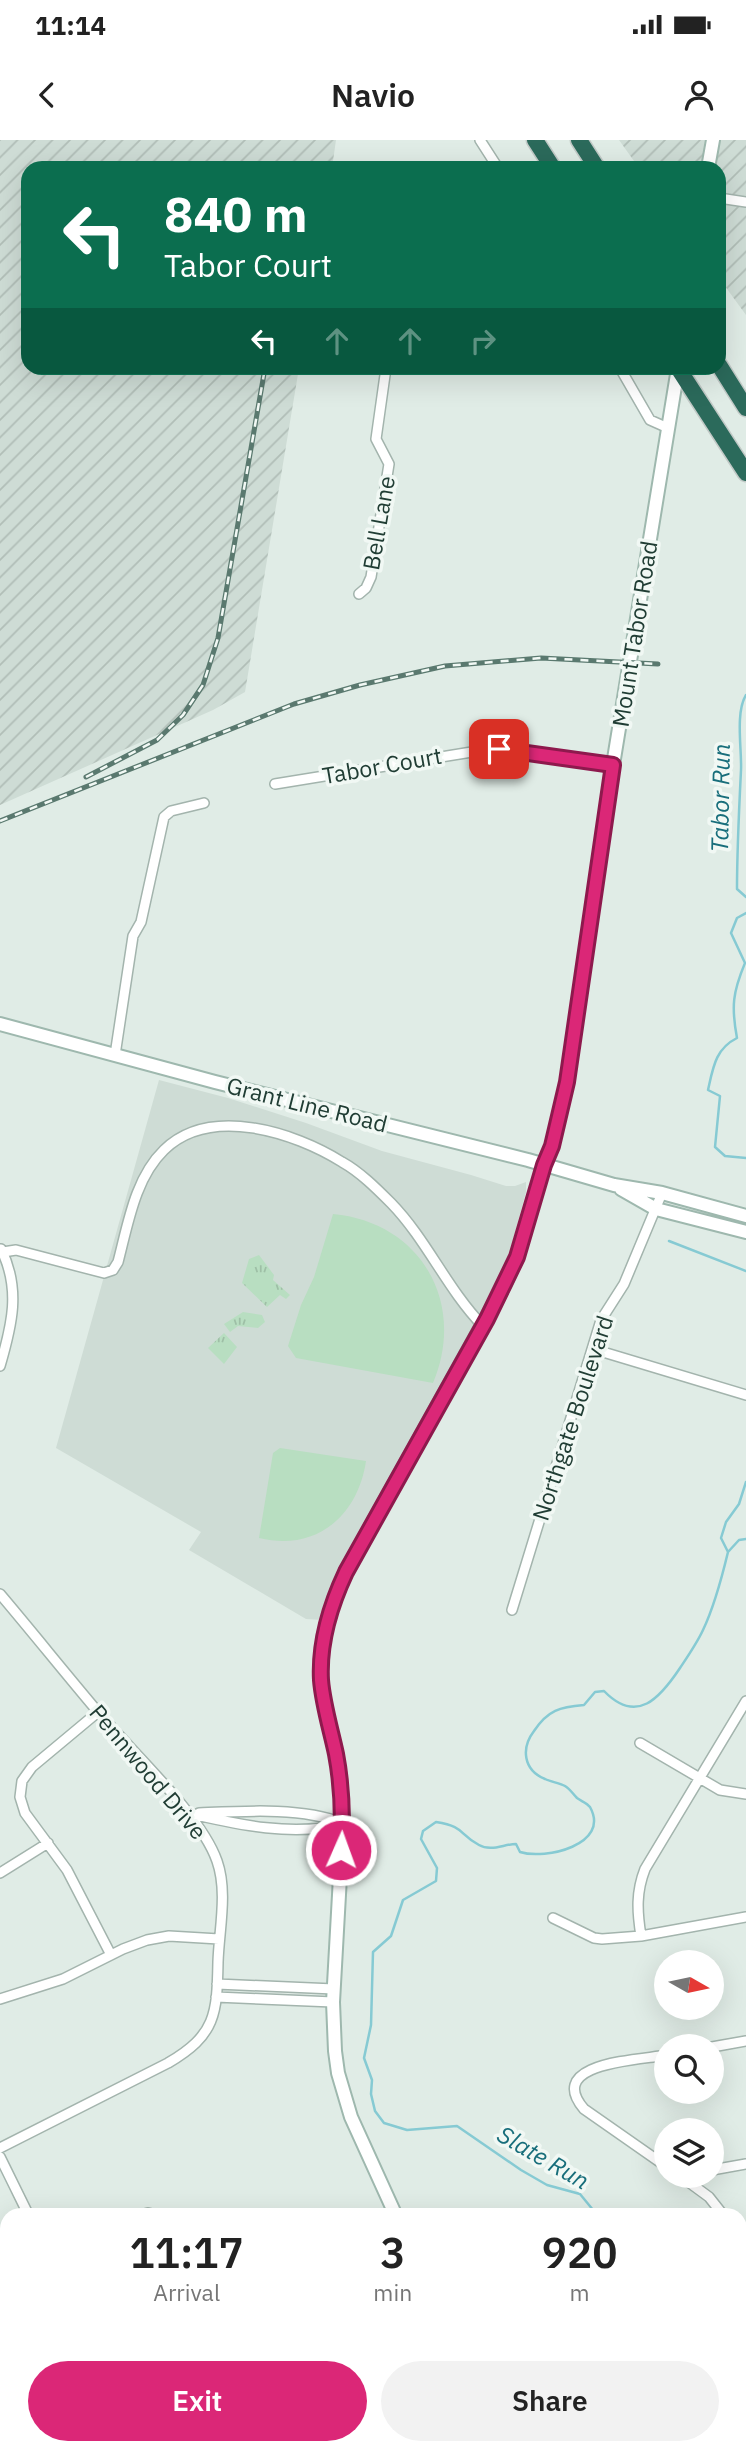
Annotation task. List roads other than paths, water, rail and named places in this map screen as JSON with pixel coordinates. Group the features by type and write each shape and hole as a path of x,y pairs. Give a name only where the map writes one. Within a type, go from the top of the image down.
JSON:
{"highway":[{"path":"535,140 548,161"},
{"path":"579,140 592,161"},
{"path":"682,375 746,473"},
{"path":"725,375 746,408"}],"street":[{"path":"480,140 494,161"},
{"path":"709,161 713,140"},
{"path":"726,199 746,202"},
{"name":"Bell Lane","path":"359,594 366,588 371,577 389,464 376,439 385,375"},
{"path":"624,375 650,420 668,428"},
{"name":"Mount Tabor Road","path":"392,2208 356,2129 343,2093 335,2052 334,1995 343,1823 340,1776 321,1680 323,1644 330,1612 353,1558 483,1326 517,1257 552,1146 567,1082 613,765 677,375"},
{"name":"Tabor Court","path":"275,784 484,750 516,750 613,765"},
{"path":"115,1055 133,936 141,922 163,817 171,811 204,803"},
{"name":"Grant Line Road","path":"0,1024 614,1185 663,1193 746,1216"},
{"path":"0,1366 10,1332 14,1298 12,1278 1,1250 16,1250 104,1273 113,1270 142,1182 157,1158 170,1144 187,1135 206,1127 230,1125 293,1138 334,1157 360,1175 392,1204 413,1230 464,1307 483,1326"},
{"name":"Grant Line Road","path":"614,1185 656,1209 746,1232"},
{"name":"Northgate Boulevard","path":"512,1610 601,1320 624,1284 663,1193"},
{"path":"593,1349 746,1395"},
{"name":"Pennwood Drive","path":"0,1594 97,1712 188,1814 219,1864 222,1896 216,1997 211,2023 202,2038 187,2052 0,2148"},
{"path":"641,1936 638,1887 645,1869 746,1701"},
{"path":"97,1712 39,1761 22,1781 20,1789 22,1805 67,1870 111,1955"},
{"path":"640,1743 720,1790 746,1794"},
{"path":"188,1814 239,1811 322,1815 343,1823"},
{"path":"188,1814 242,1826 324,1829 343,1823"},
{"path":"0,1873 48,1843"},
{"path":"553,1918 594,1938 621,1939 746,1917"},
{"path":"0,1999 43,1987 147,1940 169,1937 219,1939"},
{"path":"217,1984 334,1995"},
{"path":"216,1997 334,1995"},
{"path":"724,2045 746,2041"},
{"path":"654,2057 588,2070 576,2080 574,2089 578,2102 584,2109 654,2158"},
{"path":"0,2157 25,2208"},
{"path":"724,2168 746,2164"},
{"path":"697,2188 718,2208"}],"waterway":[{"name":"Tabor Run","path":"746,695 740,721 737,889 746,897"},
{"name":"Tabor Run","path":"746,913 737,918 731,933 745,963 734,999 737,1038 719,1053 708,1090 720,1096 715,1147 725,1156 746,1158"},
{"path":"669,1241 746,1271"},
{"name":"Slate Run","path":"591,2208 580,2194 547,2185 457,2126 407,2130 384,2123 375,2111 371,2094 372,2080 364,2058 371,2025 373,1952 391,1936 403,1900 436,1881 437,1868 421,1839 423,1831 436,1822 457,1828 484,1847 516,1844 520,1852 531,1854 559,1851 584,1840 591,1831 594,1820 590,1807 565,1786 545,1779 532,1770 526,1758 527,1744 539,1724 550,1714 568,1707 584,1705 595,1692 604,1691 616,1701 637,1707 647,1703 664,1689 701,1635 707,1621 728,1552 721,1538 726,1522 739,1504 746,1482"},
{"path":"728,1552 739,1540 746,1539"}],"railway":[{"path":"86,777 157,740 183,715 203,685 218,638 264,375"},
{"path":"0,821 294,704 360,685 445,666 541,658 658,664"}]}
